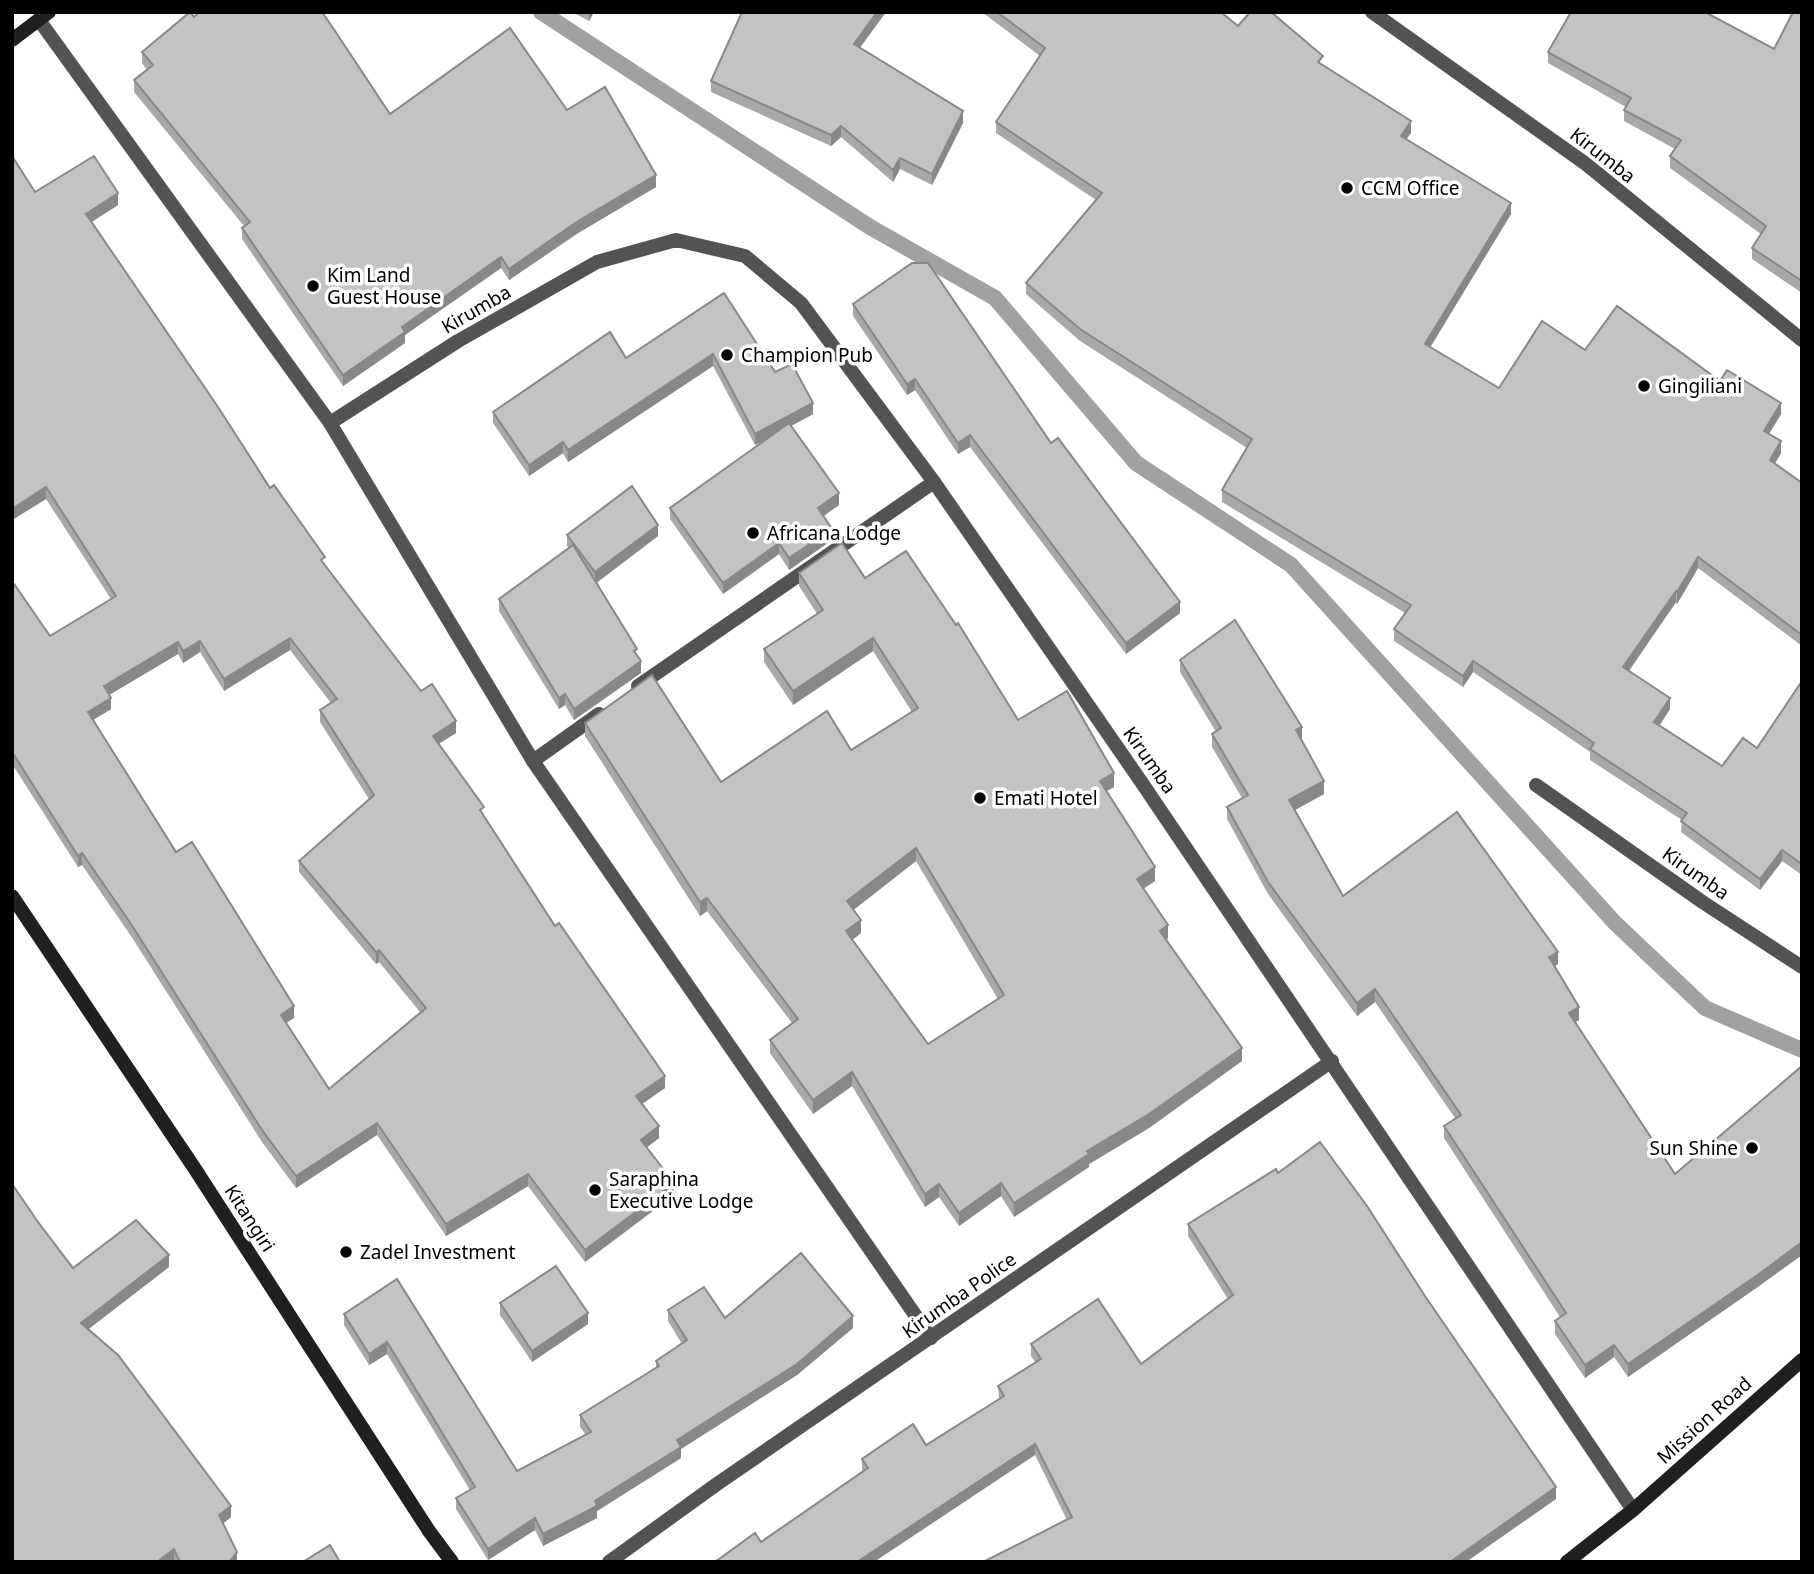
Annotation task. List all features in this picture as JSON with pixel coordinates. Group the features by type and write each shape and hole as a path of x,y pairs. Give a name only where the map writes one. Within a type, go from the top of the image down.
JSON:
{"street":[{"name":"Kirumba","path":"1372,12 1586,164 1802,340"},
{"path":"12,40 44,16 330,423 533,761 931,1338"},
{"name":"Kirumba","path":"330,423 458,341 597,262 676,240 745,256 801,303 934,482 1332,1061 1633,1510"},
{"path":"631,692 934,482"},
{"path":"533,761 609,707"},
{"name":"Kirumba","path":"1536,785 1704,903 1802,967"},
{"name":"Kitangiri","path":"12,896 195,1169 429,1531 452,1562"},
{"name":"Kirumba Police","path":"609,1562 717,1484 1332,1061"},
{"name":"Mission Road","path":"1633,1510 1802,1360"},
{"path":"1567,1562 1633,1510"}],"building":[{"path":"190,12 194,17 199,12 322,12 390,114 510,28 567,110 605,87 656,175 578,221 509,269 501,257 402,327 405,332 343,375 242,228 250,222 134,80 153,65 142,52"},
{"path":"742,12 877,12 854,44 963,111 932,174 900,158 893,170 841,126 831,135 711,81"},
{"path":"997,12 1221,12 1238,26 1250,12 1271,12 1323,56 1318,62 1411,121 1401,136 1511,203 1425,344 1499,388 1542,321 1585,350 1617,306 1720,381 1727,370 1781,403 1764,431 1781,441 1770,460 1802,483 1802,635 1698,557 1677,592 1623,667 1670,698 1654,722 1722,766 1743,738 1757,748 1802,681 1802,864 1782,850 1760,879 1681,821 1687,813 1590,749 1594,743 1473,661 1463,676 1394,629 1411,605 1222,490 1252,439 1080,329 1026,283 1102,193 996,122 1045,48"},
{"path":"1571,12 1705,12 1774,49 1793,12 1802,12 1802,281 1752,248 1766,226 1670,156 1681,140 1624,110 1631,98 1548,52"},
{"path":"12,156 35,192 94,156 118,193 86,214 270,488 274,485 325,557 321,560 421,691 432,684 456,721 433,736 484,807 480,810 555,926 559,923 665,1076 636,1096 659,1126 641,1140 674,1183 585,1250 528,1174 446,1224 377,1123 296,1176 262,1130 131,924 82,853 78,856 14,755 12,756 12,581 50,636 116,596 46,487 12,509","holes":["290,638 337,699 320,710 374,795 299,861 376,952 379,950 426,1008 329,1089 281,1015 294,1006 192,842 176,852 88,712 111,698 104,686 178,642 183,651 200,641 224,679"]},
{"path":"912,263 928,263 1051,443 1058,438 1180,602 1126,643 970,435 958,443 915,379 907,384 853,304"},
{"path":"724,293 775,372 792,364 813,403 755,434 713,354 568,450 563,442 529,465 493,412 610,332 626,358"},
{"path":"789,423 839,493 818,508 832,529 789,558 779,543 723,583 670,508"},
{"path":"632,486 658,525 595,572 567,535"},
{"path":"842,543 865,578 906,551 956,625 958,623 1018,720 1067,691 1114,773 1100,781 1155,867 1137,879 1168,925 1160,931 1242,1048 1149,1114 1087,1151 1089,1154 1014,1203 1001,1183 959,1213 939,1184 925,1194 852,1072 813,1100 770,1040 798,1019 707,898 700,902 585,723 652,675 721,782 827,711 851,750 918,708 873,638 793,691 764,649 823,610 799,573","holes":["916,848 1004,995 928,1044 846,931 861,920 847,901"]},
{"path":"573,545 637,649 634,651 641,661 574,709 565,694 559,698 499,599"},
{"path":"1235,620 1302,727 1296,730 1324,781 1289,800 1343,896 1457,812 1558,952 1549,957 1579,1007 1569,1013 1675,1174 1802,1066 1802,1242 1628,1364 1614,1345 1585,1365 1555,1321 1566,1313 1444,1126 1461,1115 1375,989 1357,1003 1268,882 1227,807 1248,795 1212,734 1221,728 1180,660"},
{"path":"1320,1142 1367,1206 1425,1296 1556,1487 1450,1562 983,1562 1072,1517 1035,1444 857,1562 715,1562 755,1533 761,1542 868,1468 862,1459 913,1424 926,1445 1004,1396 998,1386 1041,1359 1031,1344 1098,1299 1141,1364 1233,1295 1188,1224 1276,1169 1278,1173"},
{"path":"12,1184 73,1268 136,1220 169,1255 81,1323 118,1355 231,1506 219,1515 237,1552 229,1562 180,1562 174,1549 157,1562 12,1562"},
{"path":"801,1253 853,1316 797,1364 677,1440 681,1447 595,1501 597,1506 543,1534 535,1518 488,1549 456,1498 475,1487 387,1342 369,1354 344,1314 397,1279 517,1471 591,1432 580,1415 659,1366 656,1361 687,1340 668,1310 704,1287 725,1318"},
{"path":"556,1266 588,1313 532,1351 500,1303"},
{"path":"330,1545 340,1562 303,1562"}],"waterway":[{"path":"541,12 870,227 995,298 1136,463 1291,565 1615,923 1705,1008 1802,1050"}],"place":[{"name":"CCM Office","path":"1347,188"},
{"name":"Kim Land Guest House","path":"313,286"},
{"name":"Champion Pub","path":"727,355"},
{"name":"Gingiliani","path":"1644,386"},
{"name":"Africana Lodge","path":"753,533"},
{"name":"Emati Hotel","path":"980,798"},
{"name":"Sun Shine","path":"1752,1148"},
{"name":"Saraphina Executive Lodge","path":"595,1190"},
{"name":"Zadel Investment","path":"346,1252"}]}
